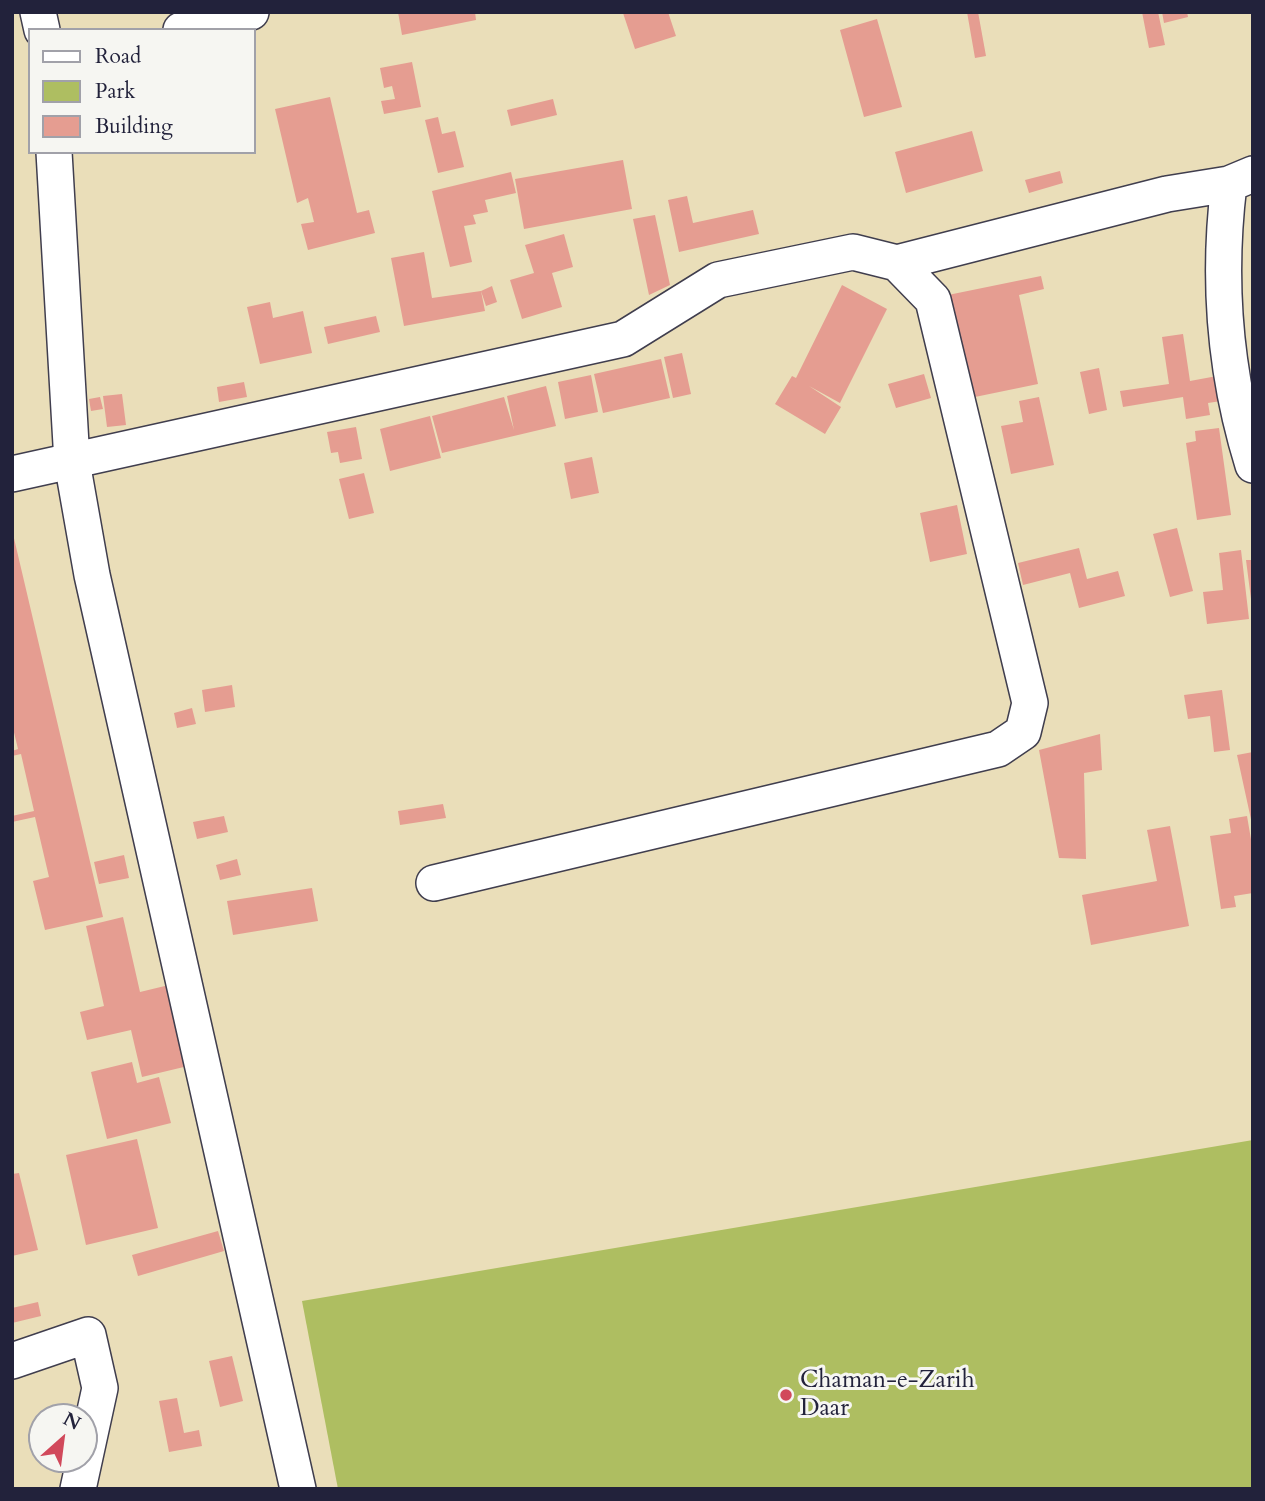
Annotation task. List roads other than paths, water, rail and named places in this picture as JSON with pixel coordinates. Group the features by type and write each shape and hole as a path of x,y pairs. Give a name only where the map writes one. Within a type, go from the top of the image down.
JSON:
{"street":[{"path":"189,28 251,12"},
{"path":"54,154 72,462 95,589 298,1489"},
{"path":"12,474 623,339 718,280 853,252 897,263 1167,194 1241,179"},
{"path":"1241,179 1225,214 1224,322 1236,409 1253,465"},
{"path":"434,883 998,749 1023,732 1030,702 933,300 897,263"},
{"path":"12,1361 88,1335 100,1388 78,1489"}],"place":[{"name":"Chaman-e-Zarih Daar","path":"786,1395"}]}
